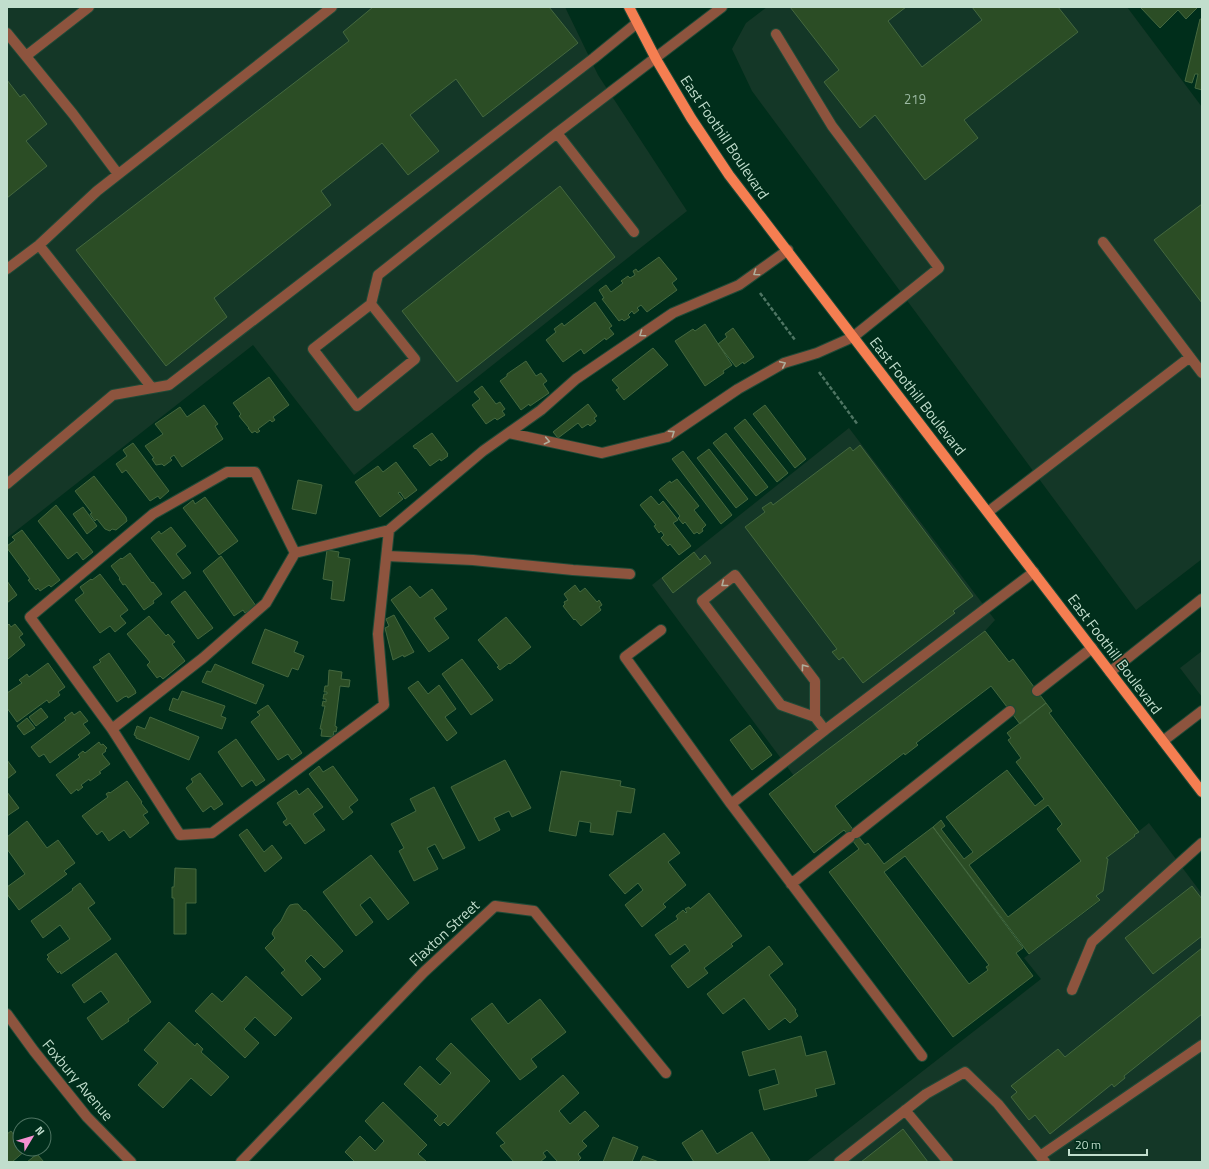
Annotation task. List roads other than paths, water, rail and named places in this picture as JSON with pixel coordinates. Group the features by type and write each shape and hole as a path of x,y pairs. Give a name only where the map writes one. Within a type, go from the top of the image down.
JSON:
{"main road":[{"name":"East Foothill Boulevard","path":"629,7 656,59 691,118 729,175 1202,792"}],"street":[{"path":"26,56 88,7"},
{"path":"7,269 39,244 97,191 118,174 332,7"},
{"path":"371,304 415,359 357,406 312,349 371,304 378,275 557,133 656,59 722,7"},
{"path":"7,484 113,394 170,385 581,68 637,23"},
{"path":"7,32 73,114 118,174"},
{"path":"509,433 602,453 667,437 738,389 784,363 817,353 853,336 939,268 832,126 776,34"},
{"path":"557,133 634,232"},
{"path":"1103,242 1202,374"},
{"path":"39,244 152,388"},
{"path":"112,729 203,658 266,602 295,553 390,530 483,452 541,410 576,380 673,313 739,285 788,250"},
{"path":"988,512 1190,357"},
{"path":"295,553 255,472 227,472 153,514 30,617 112,729 180,835 212,833 384,705 378,634 390,530"},
{"path":"387,556 473,560 630,574"},
{"path":"731,804 825,730 1034,572"},
{"path":"815,717 815,681 735,575 702,601 781,705 815,717 825,730"},
{"path":"1110,672 1202,599"},
{"path":"661,630 625,657 731,804 922,1056"},
{"path":"1037,691 1092,648"},
{"path":"791,884 1010,711"},
{"path":"1163,741 1202,711"},
{"path":"1072,990 1092,942 1202,844"},
{"name":"Flaxton Street","path":"241,1162 424,972 495,906 534,911 666,1073"},
{"name":"Foxbury Avenue","path":"7,1014 34,1051 87,1117 131,1162"},
{"path":"839,1162 926,1094 965,1072 998,1104 1042,1159 1202,1045"},
{"path":"905,1110 948,1162"}]}
